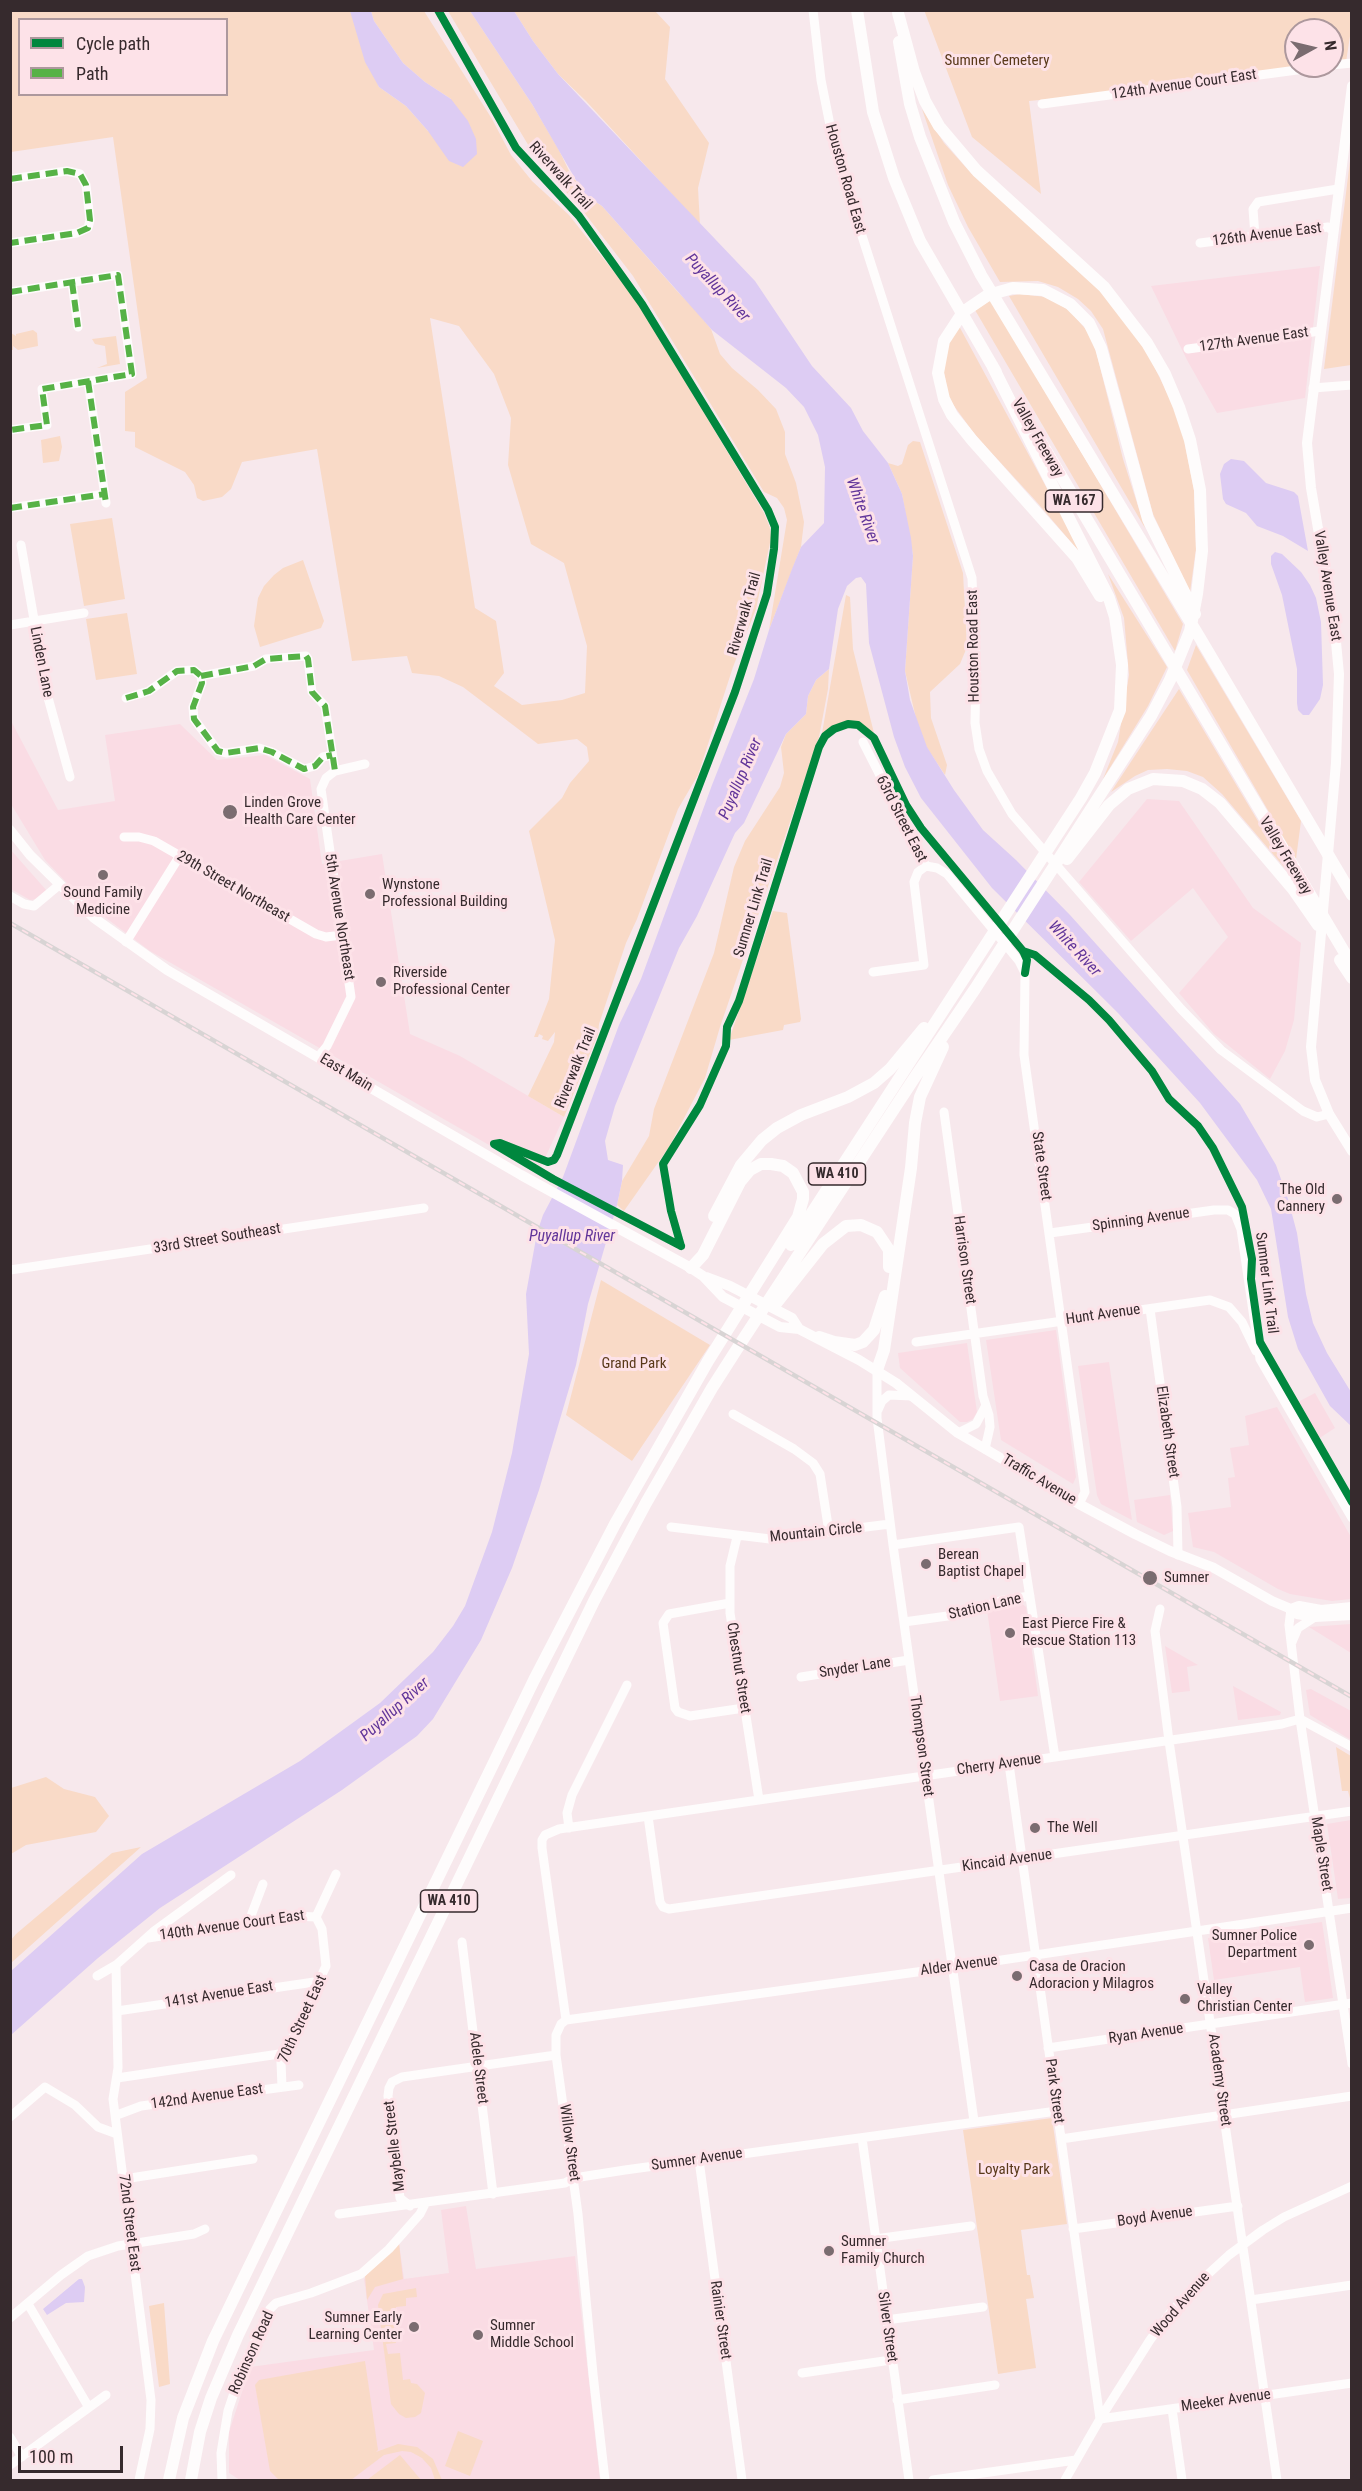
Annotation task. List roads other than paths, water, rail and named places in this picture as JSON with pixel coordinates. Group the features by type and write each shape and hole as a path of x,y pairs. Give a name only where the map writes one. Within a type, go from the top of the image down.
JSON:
{"highway":[{"name":"Valley Freeway","path":"857,10 865,71 881,140 920,241 975,337 1032,427 1065,488 1156,635 1295,874 1352,965"},
{"name":"WA 167","path":"897,12 901,63 920,137 954,222 981,275 1212,657 1352,895"},
{"path":"897,12 914,72 925,101 939,126 977,171 1104,287 1127,314 1165,374 1190,440 1200,490 1203,528 1200,572 1190,631 1162,697 1072,845"},
{"path":"1108,741 1114,709 1116,665 1112,636 1101,596 1077,558 972,440 952,415 944,399 938,372 941,350 954,323 969,306 988,295 1012,288 1027,288 1058,296 1081,312 1089,323 1101,348 1141,500 1172,570 1197,618 1200,638"},
{"path":"992,365 1100,575 1112,607 1119,635 1123,684 1120,710 1108,741"},
{"name":"WA 410","path":"170,2481 176,2444 191,2394 258,2245 572,1606 615,1524 698,1381 761,1291 1060,830 1095,773 1108,741"},
{"path":"1072,845 1116,797 1128,789 1153,779 1183,780 1202,789 1220,803 1293,889 1352,978"},
{"name":"WA 410","path":"191,2481 200,2432 215,2388 238,2336 594,1601 657,1483 744,1338 1028,907 1072,845"},
{"path":"691,1268 696,1251 731,1181 750,1153 777,1128 801,1115 862,1091 874,1083 902,1055 972,966"},
{"path":"877,1370 885,1342 920,1097 943,1046 975,989"},
{"path":"691,1268 703,1255 740,1182 750,1170 761,1164 771,1164 783,1166 793,1173 803,1192 798,1217 708,1360 698,1381"},
{"path":"744,1338 781,1297 823,1244 846,1226 861,1225 872,1228 885,1242 890,1260 877,1370"},
{"path":"819,1337 855,1345 863,1342 874,1330 885,1296"}],"main road":[{"name":"Valley Avenue East","path":"1352,86 1307,443 1340,674 1336,763 1311,1031 1311,1056 1315,1080 1329,1114 1352,1151"},
{"name":"East Main","path":"10,823 24,846"},
{"name":"East Main","path":"10,830 59,885 94,918 176,975 521,1175 691,1268"},
{"name":"Traffic Avenue","path":"691,1268 703,1276 723,1297 780,1327 800,1329 819,1337 877,1370 958,1433 1079,1504 1178,1555 1204,1564 1297,1614 1315,1617 1352,1615"},
{"name":"Traffic Avenue","path":"703,1276 730,1286 792,1318 800,1329"},
{"name":"Traffic Avenue","path":"1291,1609 1299,1606 1321,1610 1352,1607"}],"street":[{"name":"Houston Road East","path":"813,10 819,68 836,155 972,578 976,672 975,723 979,749 997,791 1011,814 1181,1009 1221,1050 1303,1111 1317,1117 1329,1114"},
{"name":"124th Avenue Court East","path":"1042,104 1284,72"},
{"path":"10,179 68,171 80,174 86,184 90,220 88,228 77,233 10,243"},
{"path":"1255,236 1253,209 1258,202 1338,189"},
{"name":"126th Avenue East","path":"1200,243 1328,227 1333,231"},
{"path":"10,292 118,275 132,374 42,389 47,425 10,430"},
{"path":"72,282 78,327"},
{"name":"127th Avenue East","path":"1188,350 1320,331"},
{"path":"10,508 105,498 88,381"},
{"path":"1313,388 1352,385"},
{"name":"Linden Lane","path":"21,544 47,694 70,777"},
{"path":"10,625 84,613"},
{"path":"201,676 254,666 266,659 308,658 312,692 325,706 335,771 366,764"},
{"path":"126,698 149,691 180,670 194,670 201,676 202,686 192,715 196,725 218,750 233,752 259,748 272,752 304,769 315,766 323,757 332,755"},
{"name":"63rd Street East","path":"863,742 926,866 916,875 914,891 924,965 873,972"},
{"name":"5th Avenue Northeast","path":"318,1057 350,1000 321,797 321,786 335,771"},
{"name":"29th Street Northeast","path":"124,837 149,839 316,934 326,937 342,935"},
{"path":"126,942 179,857"},
{"name":"State Street","path":"926,866 937,868 947,874 1023,967 1026,981 1024,1055 1085,1492 1079,1504"},
{"path":"10,896 24,904 34,906 59,885"},
{"name":"Harrison Street","path":"944,1112 985,1407 989,1415 990,1427 985,1449"},
{"name":"33rd Street Southeast","path":"10,1270 424,1208"},
{"name":"Spinning Avenue","path":"1050,1233 1209,1210 1225,1209 1232,1212 1238,1218 1241,1229 1260,1359"},
{"name":"Hunt Avenue","path":"916,1342 1210,1300 1225,1304 1242,1322 1260,1359 1352,1518"},
{"name":"Elizabeth Street","path":"1150,1309 1178,1508 1178,1555"},
{"name":"Thompson Street","path":"877,1370 877,1418 890,1524 974,2121"},
{"path":"877,1418 880,1403 886,1397 912,1395"},
{"path":"958,1433 976,1424 985,1407"},
{"path":"733,1414 794,1449 813,1463 820,1474 829,1532"},
{"name":"Mountain Circle","path":"671,1527 737,1537 770,1539 890,1524"},
{"path":"893,1545 1019,1527 1055,1757"},
{"name":"Chestnut Street","path":"737,1537 730,1566 730,1603 759,1800"},
{"name":"Station Lane","path":"904,1622 962,1614 1003,1600 1030,1596"},
{"path":"730,1603 673,1613 666,1617 663,1623 675,1708 678,1712 690,1716 744,1708"},
{"name":"Academy Street","path":"1160,1608 1155,1631 1169,1741 1277,2481"},
{"name":"Maple Street","path":"1291,1609 1289,1625 1300,1719 1329,1912 1347,2004 1352,2064"},
{"path":"1292,1644 1298,1628 1315,1617"},
{"name":"Snyder Lane","path":"801,1677 909,1660"},
{"path":"568,1828 567,1811 572,1795 627,1685"},
{"path":"1300,1719 1352,1747"},
{"name":"Cherry Avenue","path":"568,1828 1169,1741 1282,1724 1300,1719"},
{"name":"Park Street","path":"1009,1764 1100,2419"},
{"name":"Kincaid Avenue","path":"648,1816 660,1901 663,1907 684,1907 1352,1811"},
{"name":"Willow Street","path":"568,1828 548,1832 542,1842 566,2020 561,2024 556,2035 556,2055 574,2178 605,2481"},
{"path":"316,1917 336,1874"},
{"path":"97,1976 116,1965 231,1875"},
{"path":"249,1921 263,1884"},
{"name":"Alder Avenue","path":"566,2020 952,1967 1352,1908"},
{"name":"140th Avenue Court East","path":"148,1938 249,1921 295,1916 316,1917"},
{"name":"70th Street East","path":"282,2087 280,2069 325,1971 322,1929 316,1917"},
{"name":"Adele Street","path":"462,1942 493,2194"},
{"name":"72nd Street East","path":"116,1965 117,2078 113,2099 117,2115 117,2134 152,2413 139,2481"},
{"name":"141st Avenue East","path":"117,2011 321,1981"},
{"name":"Ryan Avenue","path":"1048,2048 1347,2004"},
{"path":"117,2078 286,2053"},
{"path":"478,2066 556,2055"},
{"name":"Maybelle Street","path":"410,2206 400,2198 388,2088 392,2082 402,2078 478,2066"},
{"name":"142nd Avenue East","path":"117,2115 141,2106 299,2085"},
{"path":"10,2117 45,2087 75,2105 98,2127 117,2134"},
{"path":"1061,2139 1352,2096"},
{"name":"Sumner Avenue","path":"339,2214 425,2204 567,2183 574,2178 1057,2110"},
{"name":"Silver Street","path":"861,2138 909,2481"},
{"path":"124,2178 253,2159"},
{"name":"Rainier Street","path":"699,2160 742,2481"},
{"name":"Wood Avenue","path":"1065,2481 1100,2419 1150,2340 1170,2313 1213,2268 1284,2217 1352,2186"},
{"name":"Robinson Road","path":"222,2481 221,2453 228,2411 241,2372 270,2309 276,2303 303,2296 361,2274 389,2249 420,2214 425,2204"},
{"name":"Boyd Avenue","path":"1073,2229 1238,2206"},
{"path":"875,2239 971,2226"},
{"path":"10,2318 79,2261 100,2251 131,2243 194,2234 206,2229"},
{"path":"1251,2300 1352,2285"},
{"path":"28,2304 88,2406"},
{"path":"886,2320 983,2307"},
{"path":"802,2373 891,2360"},
{"name":"Meeker Avenue","path":"1100,2419 1352,2383"},
{"path":"897,2400 995,2385"},
{"path":"10,2465 106,2395"},
{"path":"1172,2409 1182,2481"},
{"path":"10,2437 22,2457"},
{"path":"933,2481 1076,2460"}],"water":[{"path":"350,11 371,11 374,21 403,63 425,82 451,99 468,121 476,139 477,154 463,167 449,161 428,131 406,106 379,87 365,62"},
{"path":"470,11 514,11 558,74 755,281 812,366 851,408 863,431 888,463 902,494 911,538 913,556 905,671 910,700 927,747 983,830 1070,915 1240,1104 1276,1165 1288,1199 1297,1233 1306,1294 1313,1323 1327,1353 1351,1392 1351,1426 1330,1406 1298,1349 1288,1317 1271,1209 1257,1180 1200,1103 1118,1013 992,888 921,798 905,767 894,737 869,643 866,584 861,577 856,578 847,586 838,609 829,669 816,680 808,696 806,714 786,734 744,823 735,833 697,916 679,948 615,1106 605,1141 608,1160 623,1165 617,1205 588,1304 576,1365 539,1490 512,1568 481,1640 433,1719 417,1736 342,1790 160,1908 98,1958 11,2035 11,1971 142,1854 300,1761 380,1703 433,1652 465,1606 492,1532 512,1453 529,1354 526,1294 537,1233 543,1215 563,1177 619,1025 641,979 712,785 754,679 769,630 792,569 801,547 824,523 825,467 818,435 804,407 786,388 712,330 602,206 584,194 532,104"},
{"path":"1231,459 1244,461 1266,483 1294,492 1298,496 1308,551 1283,536 1257,526 1246,513 1226,504 1223,499 1220,474 1224,464"},
{"path":"1275,552 1282,554 1301,572 1316,598 1321,622 1323,685 1320,699 1309,715 1303,715 1298,710 1297,669 1282,595 1271,564 1271,556"},
{"path":"79,2279 82,2279 85,2287 84,2302 66,2303 47,2315 43,2309"}],"railway":[{"path":"10,923 1352,1697"}],"place":[{"name":"Linden Grove Health Care Center","path":"230,812"},
{"name":"Sound Family Medicine","path":"103,875"},
{"name":"Wynstone Professional Building","path":"370,894"},
{"name":"Riverside Professional Center","path":"381,982"},
{"name":"The Old Cannery","path":"1337,1199"},
{"name":"Berean Baptist Chapel","path":"926,1564"},
{"name":"Sumner","path":"1150,1578"},
{"name":"East Pierce Fire & Rescue Station 113","path":"1010,1633"},
{"name":"The Well","path":"1035,1828"},
{"name":"Sumner Police Department","path":"1309,1945"},
{"name":"Casa de Oracion Adoracion y Milagros","path":"1017,1976"},
{"name":"Valley Christian Center","path":"1185,1999"},
{"name":"Sumner Family Church","path":"829,2251"},
{"name":"Sumner Early Learning Center","path":"414,2327"},
{"name":"Sumner Middle School","path":"478,2335"}],"park label":[{"name":"Sumner Cemetery","path":"997,61"},
{"name":"Grand Park","path":"634,1364"},
{"name":"Loyalty Park","path":"1014,2170"}],"water label":[{"name":"Puyallup River","path":"717,288"},
{"name":"White River","path":"862,511"},
{"name":"Puyallup River","path":"741,779"},
{"name":"White River","path":"1074,949"},
{"name":"Puyallup River","path":"572,1237"},
{"name":"Puyallup River","path":"395,1710"}]}
